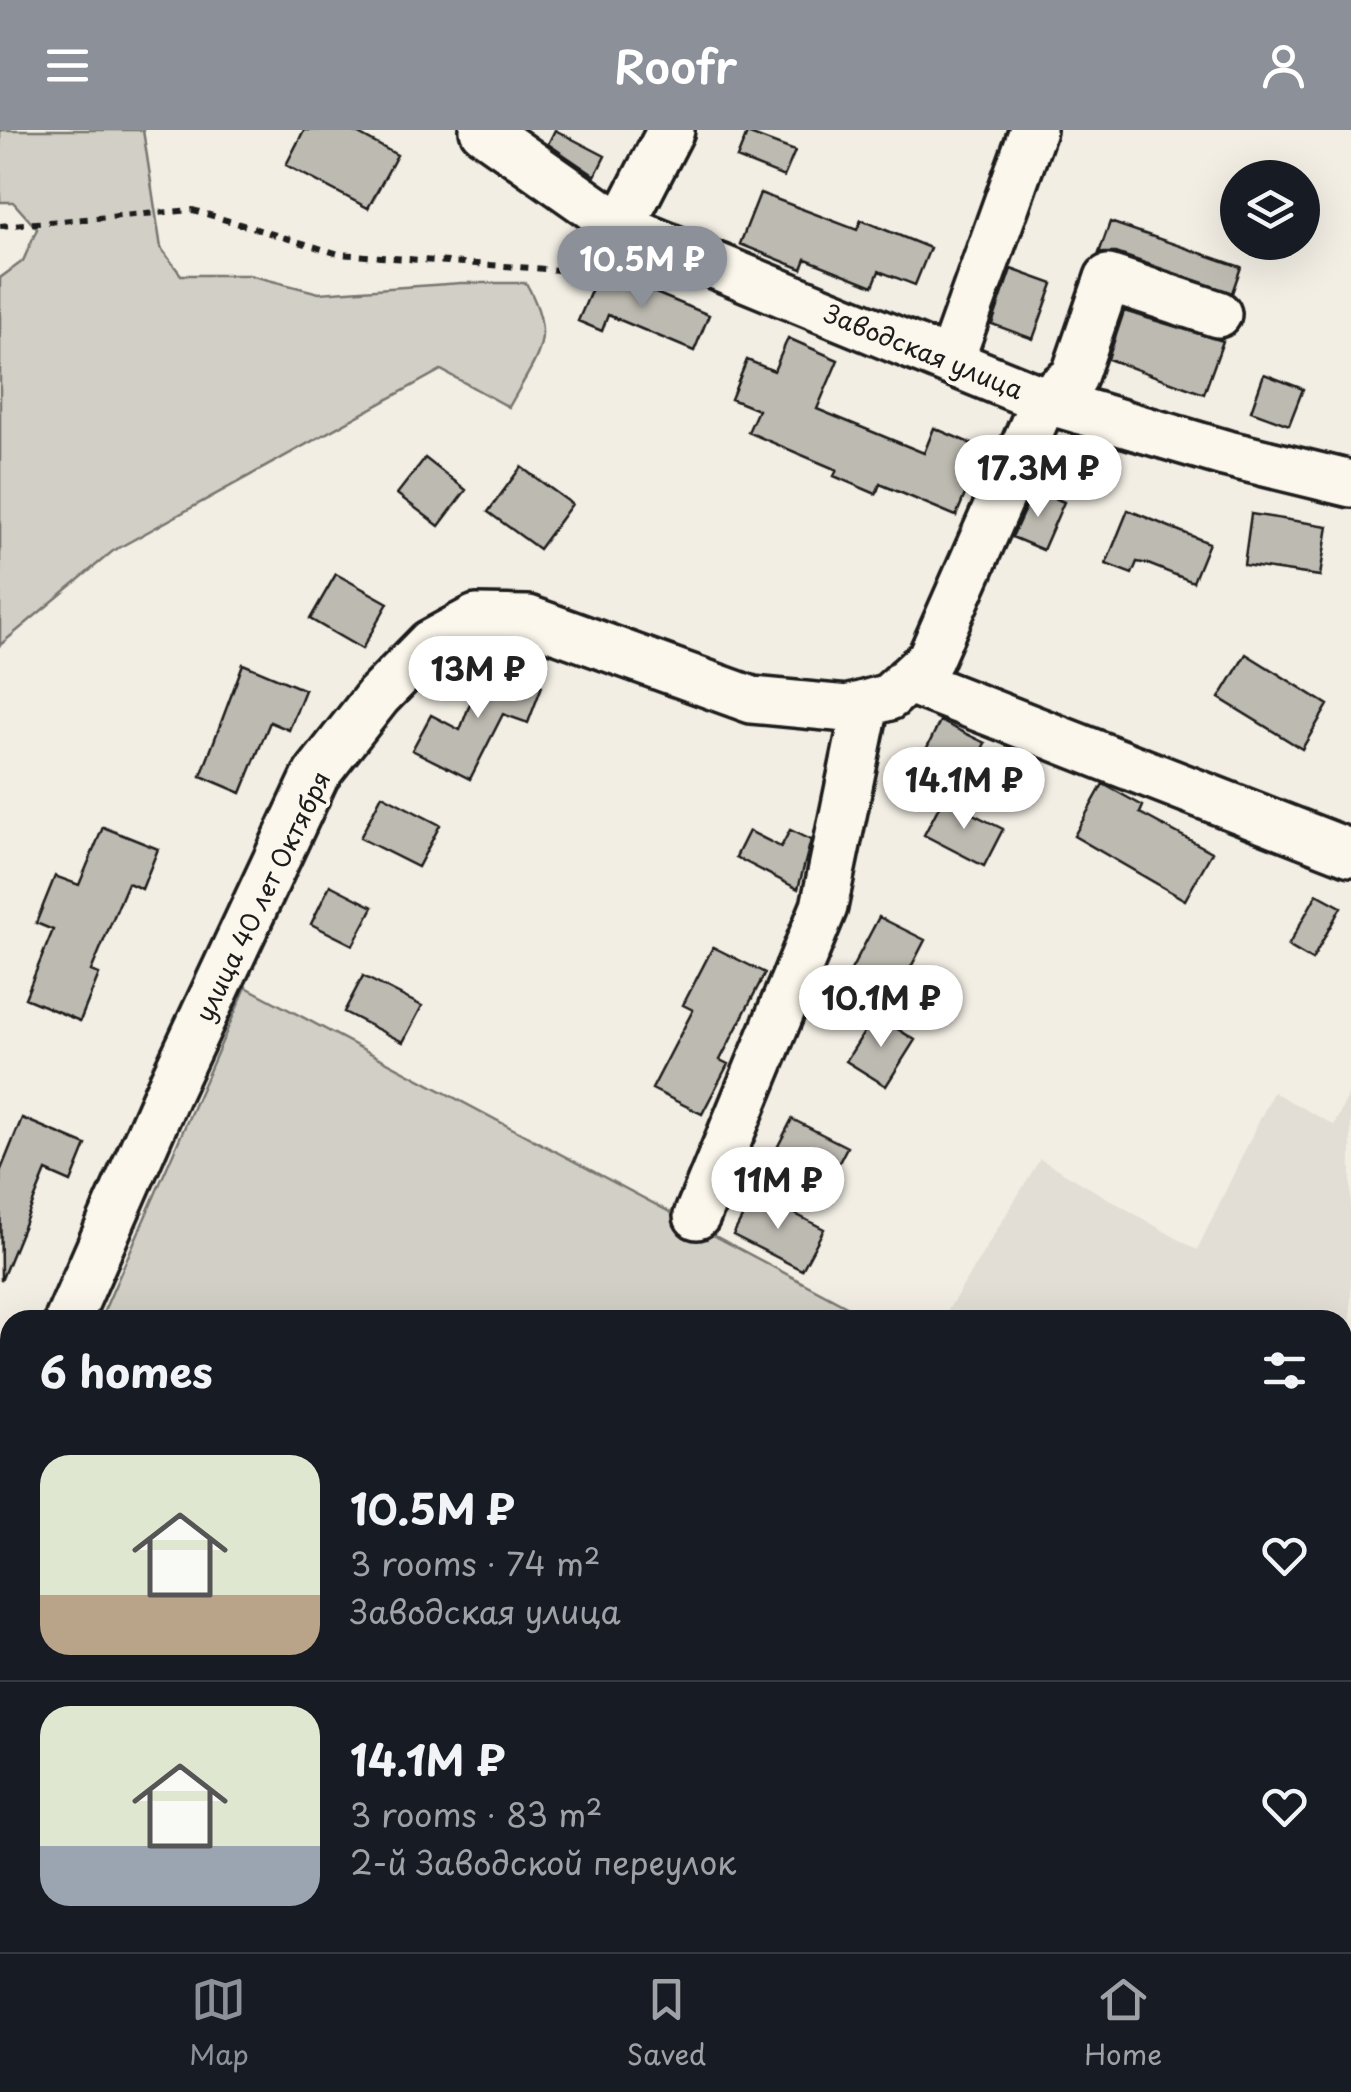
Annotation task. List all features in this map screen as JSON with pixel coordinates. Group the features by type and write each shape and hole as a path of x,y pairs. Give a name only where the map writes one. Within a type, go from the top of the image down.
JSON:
{"street":[{"name":"Заводская улица","path":"483,130 620,227 950,362 1044,400 1224,454 1351,484"},
{"path":"620,227 671,130"},
{"path":"950,362 1033,130"},
{"path":"1044,400 1074,376 1108,278 1218,314"},
{"name":"улица 40 лет Октября","path":"72,1310 166,1096 316,775 378,696 430,643 476,618 528,619 752,700 847,710 889,697 930,658 1044,400"},
{"path":"907,680 1351,853"},
{"path":"697,1216 824,907 866,704"}],"path":[{"path":"0,226 193,210 338,254 560,270 595,258 620,227"}],"shaded area":[{"path":"0,130 143,130 161,248 181,275 249,275 319,293 461,283 526,283 541,319 542,334 535,360 509,407 441,370 113,551 0,645 0,278 23,261 37,229 13,202 0,202"},
{"path":"246,987 854,1310 104,1310"},
{"path":"1351,1089 1351,1310 948,1310 1040,1159 1197,1250 1273,1092 1334,1125"}],"building":[{"path":"304,130 351,130 397,155 368,208 286,165"},
{"path":"555,130 605,156 595,176 548,144"},
{"path":"747,133 795,151 784,177 737,158"},
{"path":"760,193 857,230 861,220 930,248 915,285 879,271 873,286 806,259 802,269 740,244"},
{"path":"1110,222 1241,267 1232,293 1116,253 1099,253"},
{"path":"1011,269 1053,284 1033,339 992,324"},
{"path":"600,270 709,315 694,351 608,315 602,331 578,321"},
{"path":"1124,311 1223,341 1204,394 1108,359"},
{"path":"788,338 838,360 817,409 924,453 934,428 984,449 956,516 880,484 876,494 834,476 837,470 748,432 758,410 731,399 747,360 774,371"},
{"path":"1264,374 1303,389 1289,425 1251,411"},
{"path":"425,458 466,490 439,526 397,494"},
{"path":"521,467 572,504 539,549 488,512"},
{"path":"1034,489 1064,502 1043,550 1012,537"},
{"path":"1128,510 1209,543 1193,582 1148,564 1137,562 1132,574 1106,564"},
{"path":"1251,514 1328,526 1320,576 1244,565"},
{"path":"336,574 388,603 362,649 310,619"},
{"path":"1246,654 1328,705 1302,749 1219,698"},
{"path":"243,664 305,690 289,730 270,722 241,793 201,776"},
{"path":"485,664 542,686 528,723 503,714 470,779 412,750 431,715 460,730"},
{"path":"940,721 985,743 964,786 919,764"},
{"path":"1103,784 1143,806 1140,813 1212,852 1185,900 1074,836"},
{"path":"382,795 440,825 418,867 360,838"},
{"path":"943,799 1003,829 984,866 924,835"},
{"path":"103,827 158,849 142,889 128,883 91,971 99,974 80,1021 25,998 53,930 36,923 55,876 79,885"},
{"path":"790,830 811,840 798,889 736,857 749,831 781,847"},
{"path":"330,885 373,907 353,945 311,924"},
{"path":"1317,894 1341,907 1312,960 1288,946"},
{"path":"879,917 925,940 896,996 850,972"},
{"path":"713,947 765,973 720,1060 728,1064 702,1114 652,1089 693,1010 683,1005"},
{"path":"363,976 422,1006 403,1042 344,1012"},
{"path":"875,1015 915,1040 886,1086 846,1061"},
{"path":"22,1118 86,1145 71,1182 46,1171 1,1281 0,1172"},
{"path":"792,1119 847,1147 831,1178 776,1150"},
{"path":"755,1193 824,1229 802,1270 733,1235"}]}
